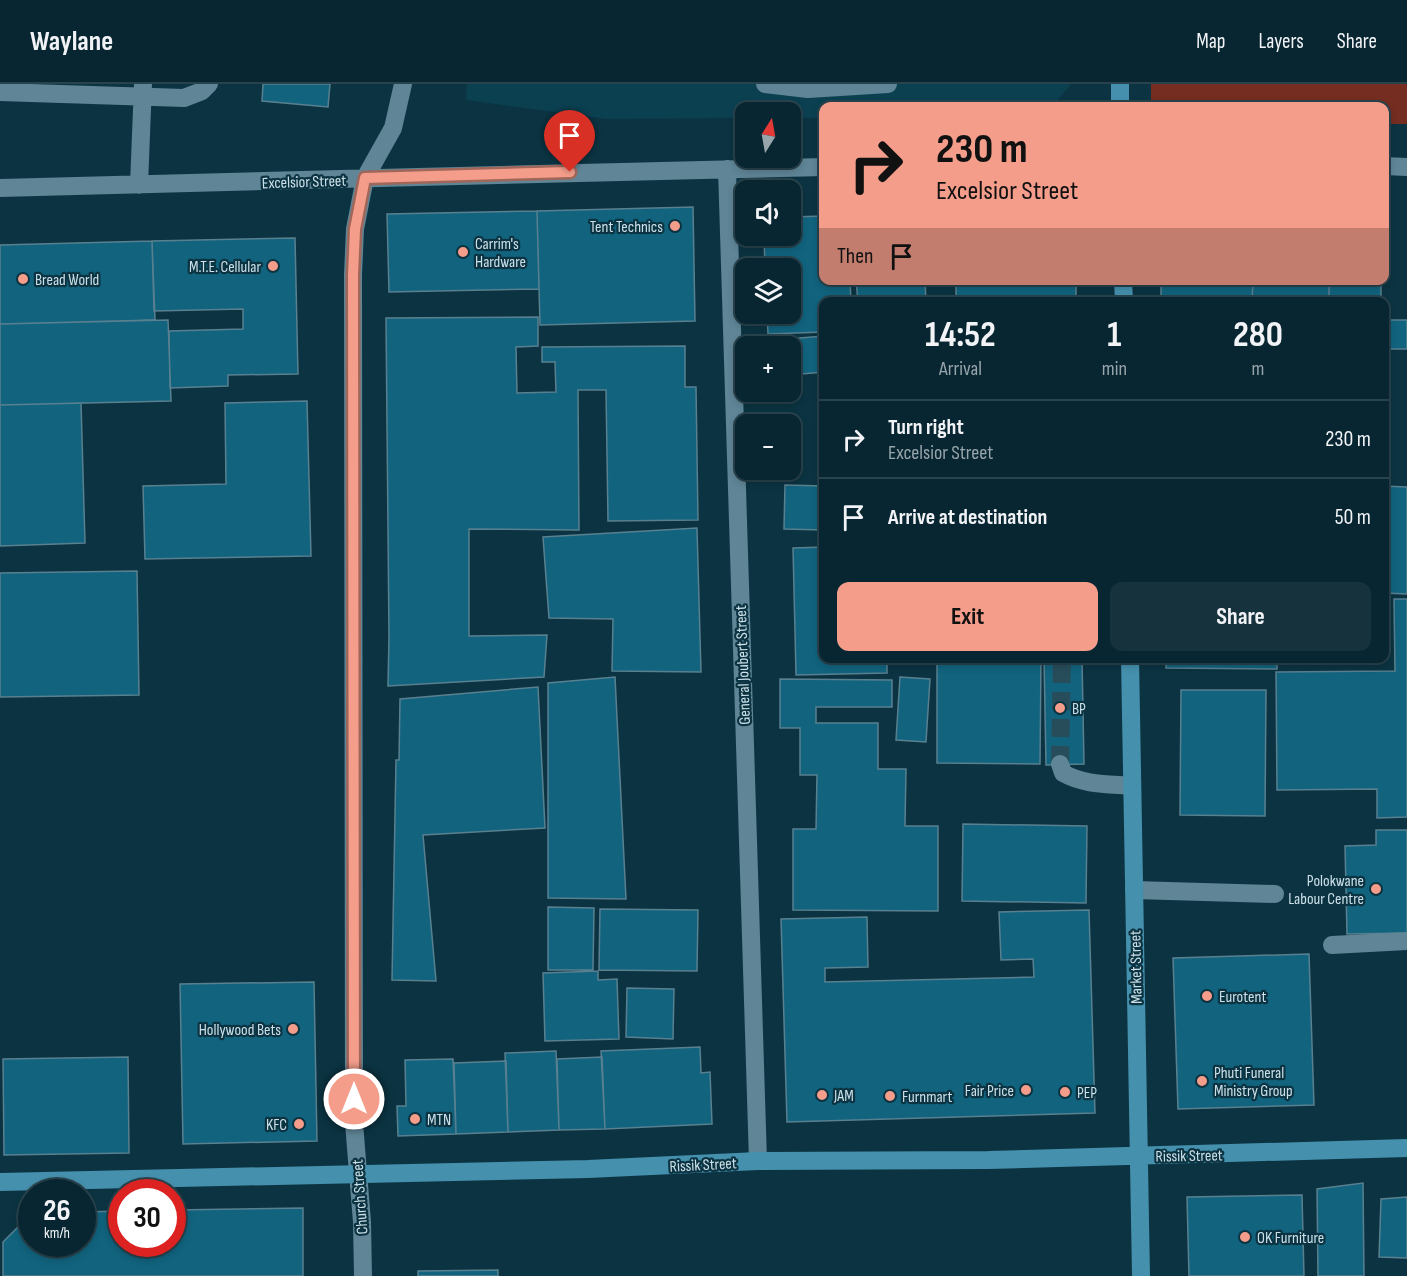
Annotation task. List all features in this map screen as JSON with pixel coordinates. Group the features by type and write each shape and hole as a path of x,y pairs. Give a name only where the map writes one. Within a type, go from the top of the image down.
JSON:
{"main road":[{"path":"1120,84 1120,102"},
{"name":"Market Street","path":"1130,663 1142,1276"},
{"name":"Rissik Street","path":"0,1182 588,1169 758,1161 988,1160 1407,1148"}],"street":[{"path":"0,92 143,91 184,98 202,91 210,84"},
{"name":"Church Street","path":"363,1276 354,1122 353,275 355,229 365,178 393,128 403,84"},
{"path":"765,84 808,89 888,84"},
{"path":"139,184 143,91"},
{"path":"1389,166 1407,166"},
{"name":"Excelsior Street","path":"0,188 819,167"},
{"name":"General Joubert Street","path":"727,169 758,1161"},
{"path":"1060,765 1063,772 1072,778 1093,784 1132,786"},
{"path":"1134,890 1275,894"},
{"path":"1332,945 1407,941"}],"shaded area":[{"path":"467,84 1071,84 1056,102 819,102 819,118 801,118 801,102 735,102 735,118 606,119 466,100"},
{"path":"1151,84 1407,84 1407,124 1389,124 1389,102 1151,102"}],"building":[{"path":"263,84 330,84 328,107 262,101"},
{"path":"693,207 695,321 540,325 537,211"},
{"name":"Carrim's Hardware","path":"537,211 539,289 389,292 387,214"},
{"path":"819,216 819,285 850,285 851,297 819,297 819,332 768,334 768,324 801,324 801,258 765,258 764,246 801,246 801,217"},
{"path":"295,238 298,374 228,375 228,386 170,388 169,331 243,329 243,309 154,311 152,241"},
{"path":"152,241 155,320 0,324 0,245"},
{"path":"856,285 925,285 926,297 858,297"},
{"path":"956,285 1076,285 1076,297 956,297"},
{"path":"1161,285 1253,285 1252,297 1161,297"},
{"path":"1253,285 1329,285 1329,297 1252,297"},
{"path":"1329,285 1381,285 1381,297 1329,297"},
{"path":"538,317 538,346 516,347 517,393 556,392 555,362 542,362 542,347 685,346 685,387 696,387 698,520 608,521 606,390 578,390 579,530 469,529 469,636 547,635 544,677 388,686 386,318"},
{"path":"168,320 171,401 0,405 0,324"},
{"path":"1389,320 1407,320 1407,349 1389,349"},
{"path":"819,336 819,372 801,374 801,338"},
{"path":"307,401 311,556 145,559 143,486 226,484 225,403"},
{"path":"81,403 85,543 0,546 0,405"},
{"path":"785,485 819,486 819,530 784,529"},
{"path":"1389,486 1407,487 1407,594 1389,593"},
{"path":"697,528 701,672 612,671 613,619 549,618 543,537"},
{"path":"819,547 819,663 887,663 887,673 796,675 793,548"},
{"path":"137,571 139,695 0,697 0,573"},
{"path":"1394,599 1407,599 1407,817 1377,818 1377,789 1277,790 1276,672 1395,671"},
{"path":"937,663 1041,663 1040,764 937,763"},
{"path":"1044,663 1082,663 1084,764 1046,765"},
{"path":"1166,663 1277,663 1277,669 1166,668"},
{"path":"615,677 626,899 548,898 548,683"},
{"path":"900,677 930,679 926,742 896,740"},
{"path":"780,679 892,680 892,707 816,707 816,723 878,723 878,769 906,769 905,826 938,826 938,911 793,910 793,829 816,829 817,775 800,775 800,728 780,728"},
{"path":"538,687 545,828 423,835 436,981 392,980 396,760 399,760 400,699"},
{"path":"1181,690 1266,690 1265,816 1180,815"},
{"path":"963,824 1087,826 1086,903 962,901"},
{"name":"Polokwane Labour Centre","path":"1376,830 1407,830 1407,933 1347,934 1345,846 1376,845"},
{"path":"548,907 594,908 593,970 548,970"},
{"path":"600,909 698,910 697,971 599,970"},
{"path":"1089,910 1095,1113 787,1122 781,919 867,917 868,967 825,968 825,982 1034,977 1033,959 1001,960 999,912"},
{"path":"1309,954 1314,1105 1178,1109 1173,958"},
{"path":"598,971 598,980 617,979 619,1039 545,1041 543,973"},
{"path":"314,982 317,1141 183,1144 180,984"},
{"path":"627,988 674,989 673,1039 626,1037"},
{"path":"700,1047 701,1073 710,1072 712,1124 605,1129 601,1051"},
{"path":"556,1051 559,1130 508,1132 505,1053"},
{"path":"128,1057 129,1153 4,1155 3,1059"},
{"path":"602,1057 605,1129 559,1130 557,1059"},
{"path":"453,1059 456,1134 398,1136 397,1106 406,1106 405,1060"},
{"path":"506,1061 508,1132 456,1134 454,1063"},
{"path":"1363,1183 1364,1276 1318,1276 1317,1189"},
{"name":"OK Furniture","path":"1302,1195 1304,1276 1189,1276 1187,1197"},
{"path":"1407,1197 1407,1258 1379,1257 1381,1199"},
{"path":"303,1208 303,1276 3,1276 3,1242 18,1227 18,1257 96,1257 96,1212 108,1211 108,1257 186,1257 186,1210"},
{"path":"498,1270 498,1276 418,1276 418,1271"}],"tunnel":[{"path":"1060,764 1062,663"}],"place":[{"name":"Tent Technics","path":"675,226"},
{"name":"Carrim's Hardware","path":"463,252"},
{"name":"M.T.E. Cellular","path":"273,266"},
{"name":"Bread World","path":"23,279"},
{"name":"BP","path":"1060,708"},
{"name":"Polokwane Labour Centre","path":"1376,889"},
{"name":"Eurotent","path":"1207,996"},
{"name":"Hollywood Bets","path":"293,1029"},
{"name":"Phuti Funeral Ministry Group","path":"1202,1081"},
{"name":"Fair Price","path":"1026,1090"},
{"name":"PEP","path":"1065,1092"},
{"name":"JAM","path":"822,1095"},
{"name":"Furnmart","path":"890,1096"},
{"name":"MTN","path":"415,1119"},
{"name":"KFC","path":"299,1124"},
{"name":"OK Furniture","path":"1245,1237"}],"route":[{"path":"354,1099 353,275 355,229 365,178 570,172"}]}
